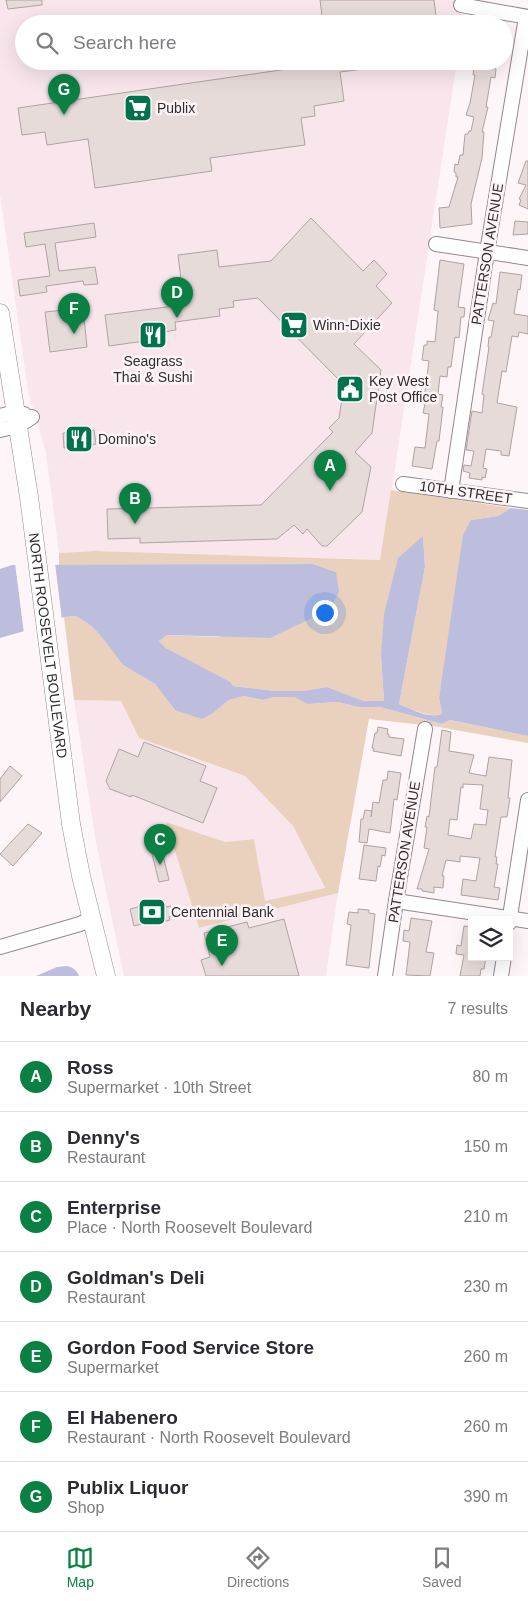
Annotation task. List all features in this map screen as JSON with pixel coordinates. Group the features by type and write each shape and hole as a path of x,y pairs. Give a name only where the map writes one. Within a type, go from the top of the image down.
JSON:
{"main road":[{"name":"NORTH ROOSEVELT BOULEVARD","path":"0,313 11,418 35,547 71,824 81,876 106,976"}],"street":[{"path":"461,5 527,17"},
{"name":"PATTERSON AVENUE","path":"451,491 487,252 527,17"},
{"path":"436,244 528,258"},
{"path":"0,430 11,418"},
{"name":"10TH STREET","path":"403,484 528,501"},
{"name":"PATTERSON AVENUE","path":"385,976 425,729"},
{"path":"511,916 528,800"},
{"path":"396,901 482,916"},
{"path":"0,947 80,924 92,918"},
{"path":"513,921 528,921"},
{"path":"501,976 503,961"}],"shaded area":[{"path":"0,0 456,0 464,15 15,15 15,70 456,70 381,560 95,551 59,553 46,453 28,391 0,195"},
{"path":"391,490 511,508 498,516 471,520 439,698 442,714 426,714 399,704 425,567 423,536 381,655 384,701 364,701 327,687 303,691 276,691 233,686 166,648 159,641 167,635 219,637 336,572 313,564 59,566 59,553 95,551 380,560"},
{"path":"76,616 90,625 100,635 123,665 155,684 175,710 213,713 229,700 244,696 263,700 274,697 294,697 309,704 338,702 358,707 380,707 442,724 450,720 528,736 528,743 433,726 369,719 338,893 199,928 166,822 225,842 254,839 265,901 325,888 293,826 245,776 139,738 121,701 74,700 64,617"},
{"path":"74,700 121,701 139,738 245,776 293,826 325,889 265,901 254,839 225,842 167,823 199,928 338,893 326,976 124,976 96,843"}],"water":[{"path":"511,508 528,510 528,736 450,720 442,724 380,707 358,707 338,702 308,704 294,697 274,697 263,700 244,696 229,700 202,719 175,710 155,684 123,665 100,635 90,625 76,616 64,617 49,624 0,638 0,569 12,565 313,564 336,572 339,592 329,610 270,638 167,635 159,641 166,648 230,682 233,686 276,691 303,691 327,687 364,701 384,701 381,655 384,614 398,558 423,536 425,567 399,704 426,714 442,714 439,698 463,535 471,520 498,516"},
{"path":"67,966 77,972 79,976 36,976 57,967"}],"pier":[{"path":"15,563 55,563 62,620 24,634"}],"building":[{"path":"6,0 42,0 42,5 8,9"},
{"path":"320,0 434,0 436,15 322,15"},
{"path":"281,70 355,70 340,72 344,101 314,106 315,116 301,118 305,145 210,158 212,171 95,188 88,139 47,145 45,132 22,135 18,108"},
{"path":"474,70 496,70 495,78 491,77 486,107 488,107 482,132 484,132 482,158 471,204 472,224 440,228 439,208 449,207 458,177 456,177 454,172 455,164 458,165 460,155 463,155 465,134 471,131 474,117 466,115 475,75 473,75"},
{"path":"526,161 528,161 528,209 519,205 521,200 519,199 526,185 518,183"},
{"path":"311,218 363,271 374,260 387,274 376,286 392,303 354,344 381,370 372,433 355,452 371,467 362,512 327,546 322,546 307,529 303,534 294,525 277,539 140,543 140,538 108,539 107,509 261,505 333,432 329,428 339,418 344,385 258,298 233,301 234,307 219,309 220,316 175,322 176,330 158,333 159,339 109,346 105,315 174,306 172,289 182,288 178,255 217,250 219,267 271,261"},
{"path":"515,221 528,222 528,234 513,235"},
{"path":"94,223 96,237 55,243 59,271 95,267 98,284 84,285 83,281 46,286 47,292 20,296 18,280 50,276 45,244 26,247 24,233"},
{"path":"440,260 464,264 458,307 465,308 464,317 461,317 459,338 455,337 451,367 448,367 447,377 440,376 438,394 443,395 441,407 443,407 439,441 437,441 432,469 412,466 415,447 425,448 429,414 423,413 425,404 419,403 420,391 425,392 429,361 422,360 424,345 427,345 427,341 435,342 438,311 434,310"},
{"path":"500,272 522,275 514,314 528,316 528,334 519,332 518,337 512,336 506,372 502,371 497,403 517,407 509,456 501,455 501,451 486,449 483,468 487,469 485,478 482,477 482,480 469,478 470,473 463,471 464,465 471,466 474,451 466,450 472,411 482,413 484,395 482,394 489,337 491,337 494,321 488,320 493,303 496,304"},
{"path":"83,308 87,347 50,352 45,312"},
{"name":"Domino's","path":"94,430 96,444 64,448 63,433"},
{"path":"378,727 388,729 387,734 389,734 389,737 404,739 401,756 373,751 375,733 377,733"},
{"path":"442,730 451,732 449,751 474,755 469,773 486,776 489,757 512,760 507,817 501,817 495,857 497,857 496,864 498,864 494,887 500,888 498,900 461,895 463,879 476,881 480,858 460,856 460,862 446,860 442,876 444,876 443,888 434,887 434,893 417,889 429,849 424,848 427,827 425,827 427,816 429,817 435,767 437,767","holes":["463,784 483,785 480,809 488,810 486,825 474,824 471,839 448,835 450,819 457,820"]},
{"path":"144,742 206,766 200,781 217,788 203,823 132,795 131,797 110,789 106,781 119,749 138,757"},
{"path":"10,766 22,776 0,802 0,779"},
{"path":"388,771 401,773 397,800 394,799 390,833 369,829 367,843 359,842 361,819 363,819 365,810 372,811 373,802 379,803 383,780 387,780"},
{"path":"28,824 42,833 13,866 0,854"},
{"path":"364,845 386,848 385,856 382,855 380,867 378,866 376,881 359,879"},
{"path":"161,847 169,880 159,882 151,850"},
{"name":"Centennial Bank","path":"164,900 166,907 171,906 173,916 169,917 170,920 150,925 149,922 134,926 130,909"},
{"path":"358,909 369,910 369,913 375,914 369,968 346,965 351,925 347,924 349,912 358,913"},
{"path":"411,918 432,921 426,952 434,953 430,976 406,975 410,942 403,941 404,930 409,931"},
{"path":"284,919 299,976 206,976 201,960 210,957 204,933 247,922 249,928"},
{"path":"464,926 468,926 468,961 485,961 480,976 460,976 464,955 456,954 457,945 461,946"}],"place":[{"name":"Publix","path":"138,108"},
{"name":"Publix Liquor","path":"64,115"},
{"name":"Goldman's Deli","path":"177,318"},
{"name":"Winn-Dixie","path":"294,325"},
{"name":"El Habenero","path":"74,334"},
{"name":"Seagrass Thai & Sushi","path":"153,335"},
{"name":"Key West Post Office","path":"350,389"},
{"name":"Domino's","path":"79,439"},
{"name":"Ross","path":"330,491"},
{"name":"Denny's","path":"135,524"},
{"name":"Enterprise","path":"160,865"},
{"name":"Centennial Bank","path":"152,912"},
{"name":"Gordon Food Service Store","path":"222,966"}]}
